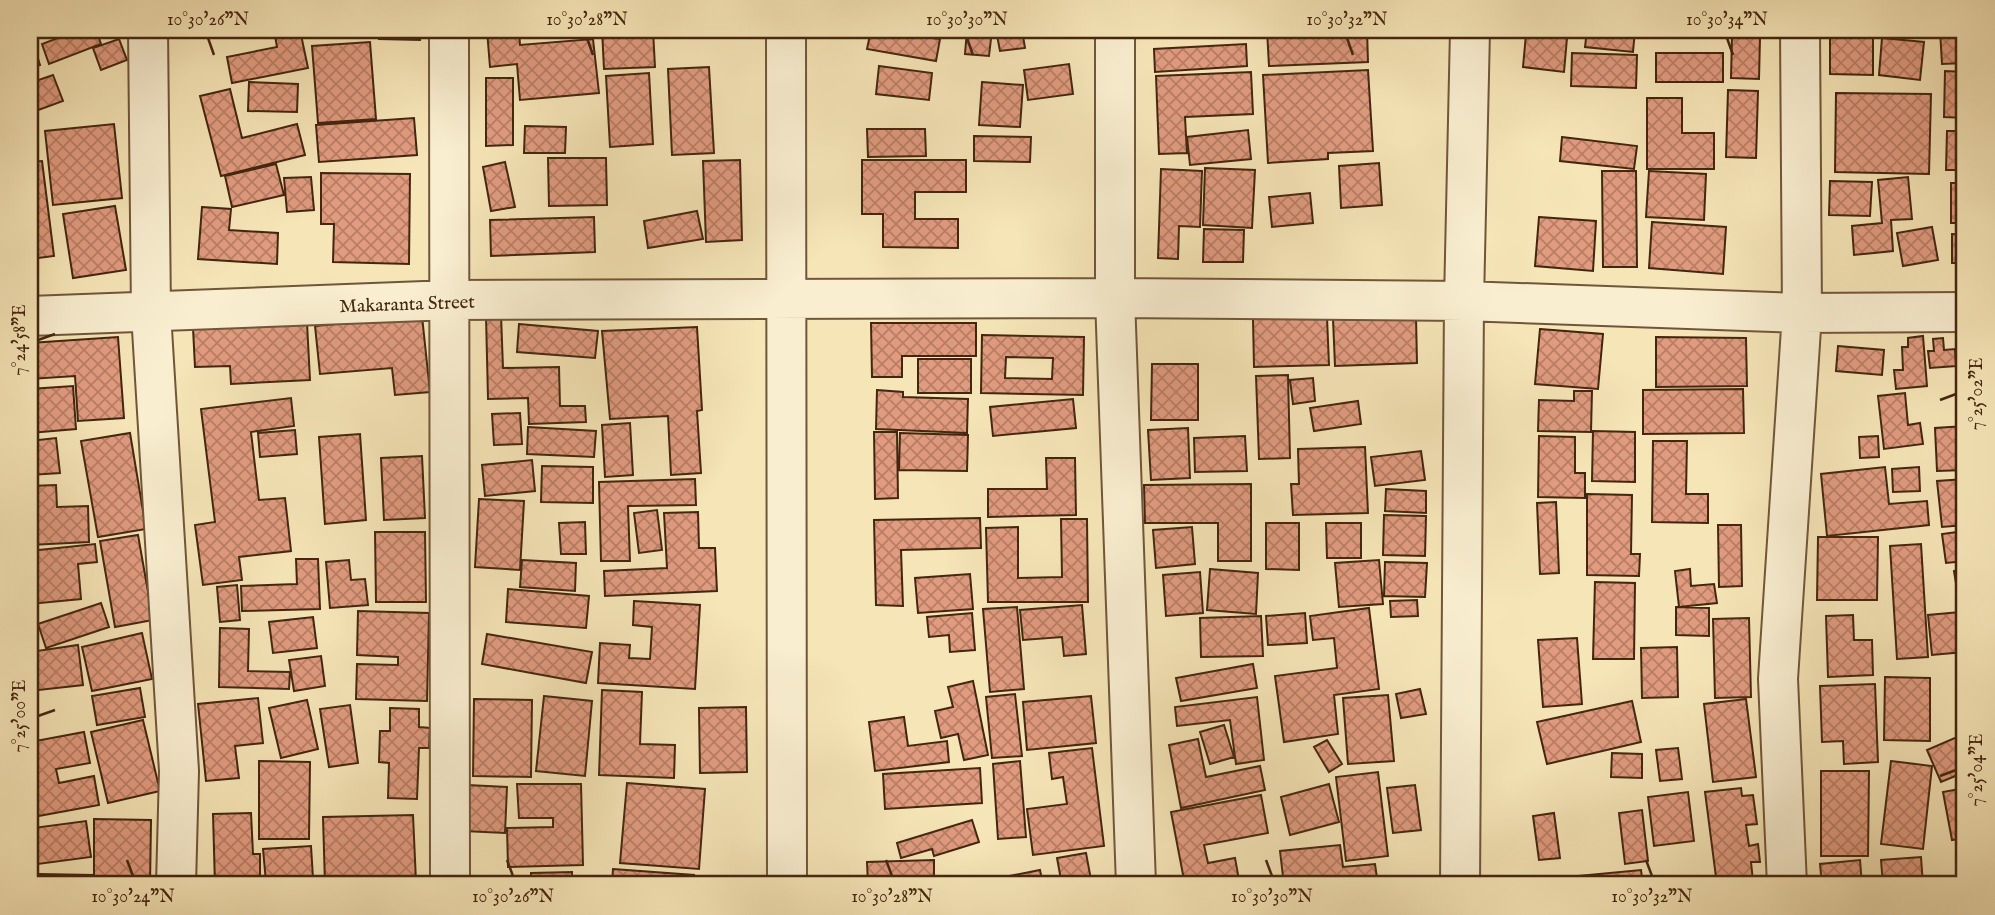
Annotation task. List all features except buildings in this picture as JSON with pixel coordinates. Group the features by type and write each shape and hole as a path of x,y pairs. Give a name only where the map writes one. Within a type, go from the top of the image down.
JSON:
{"street":[{"path":"148,30 151,313 179,771 176,885"},
{"path":"449,30 450,885"},
{"path":"786,30 787,885"},
{"path":"1115,30 1115,298 1136,885"},
{"path":"1460,885 1464,301 1470,30"},
{"path":"1787,885 1778,679 1802,313 1800,30"},
{"name":"Makaranta Street","path":"30,316 451,300 1115,298 1464,301 1802,313 1965,313"}]}
